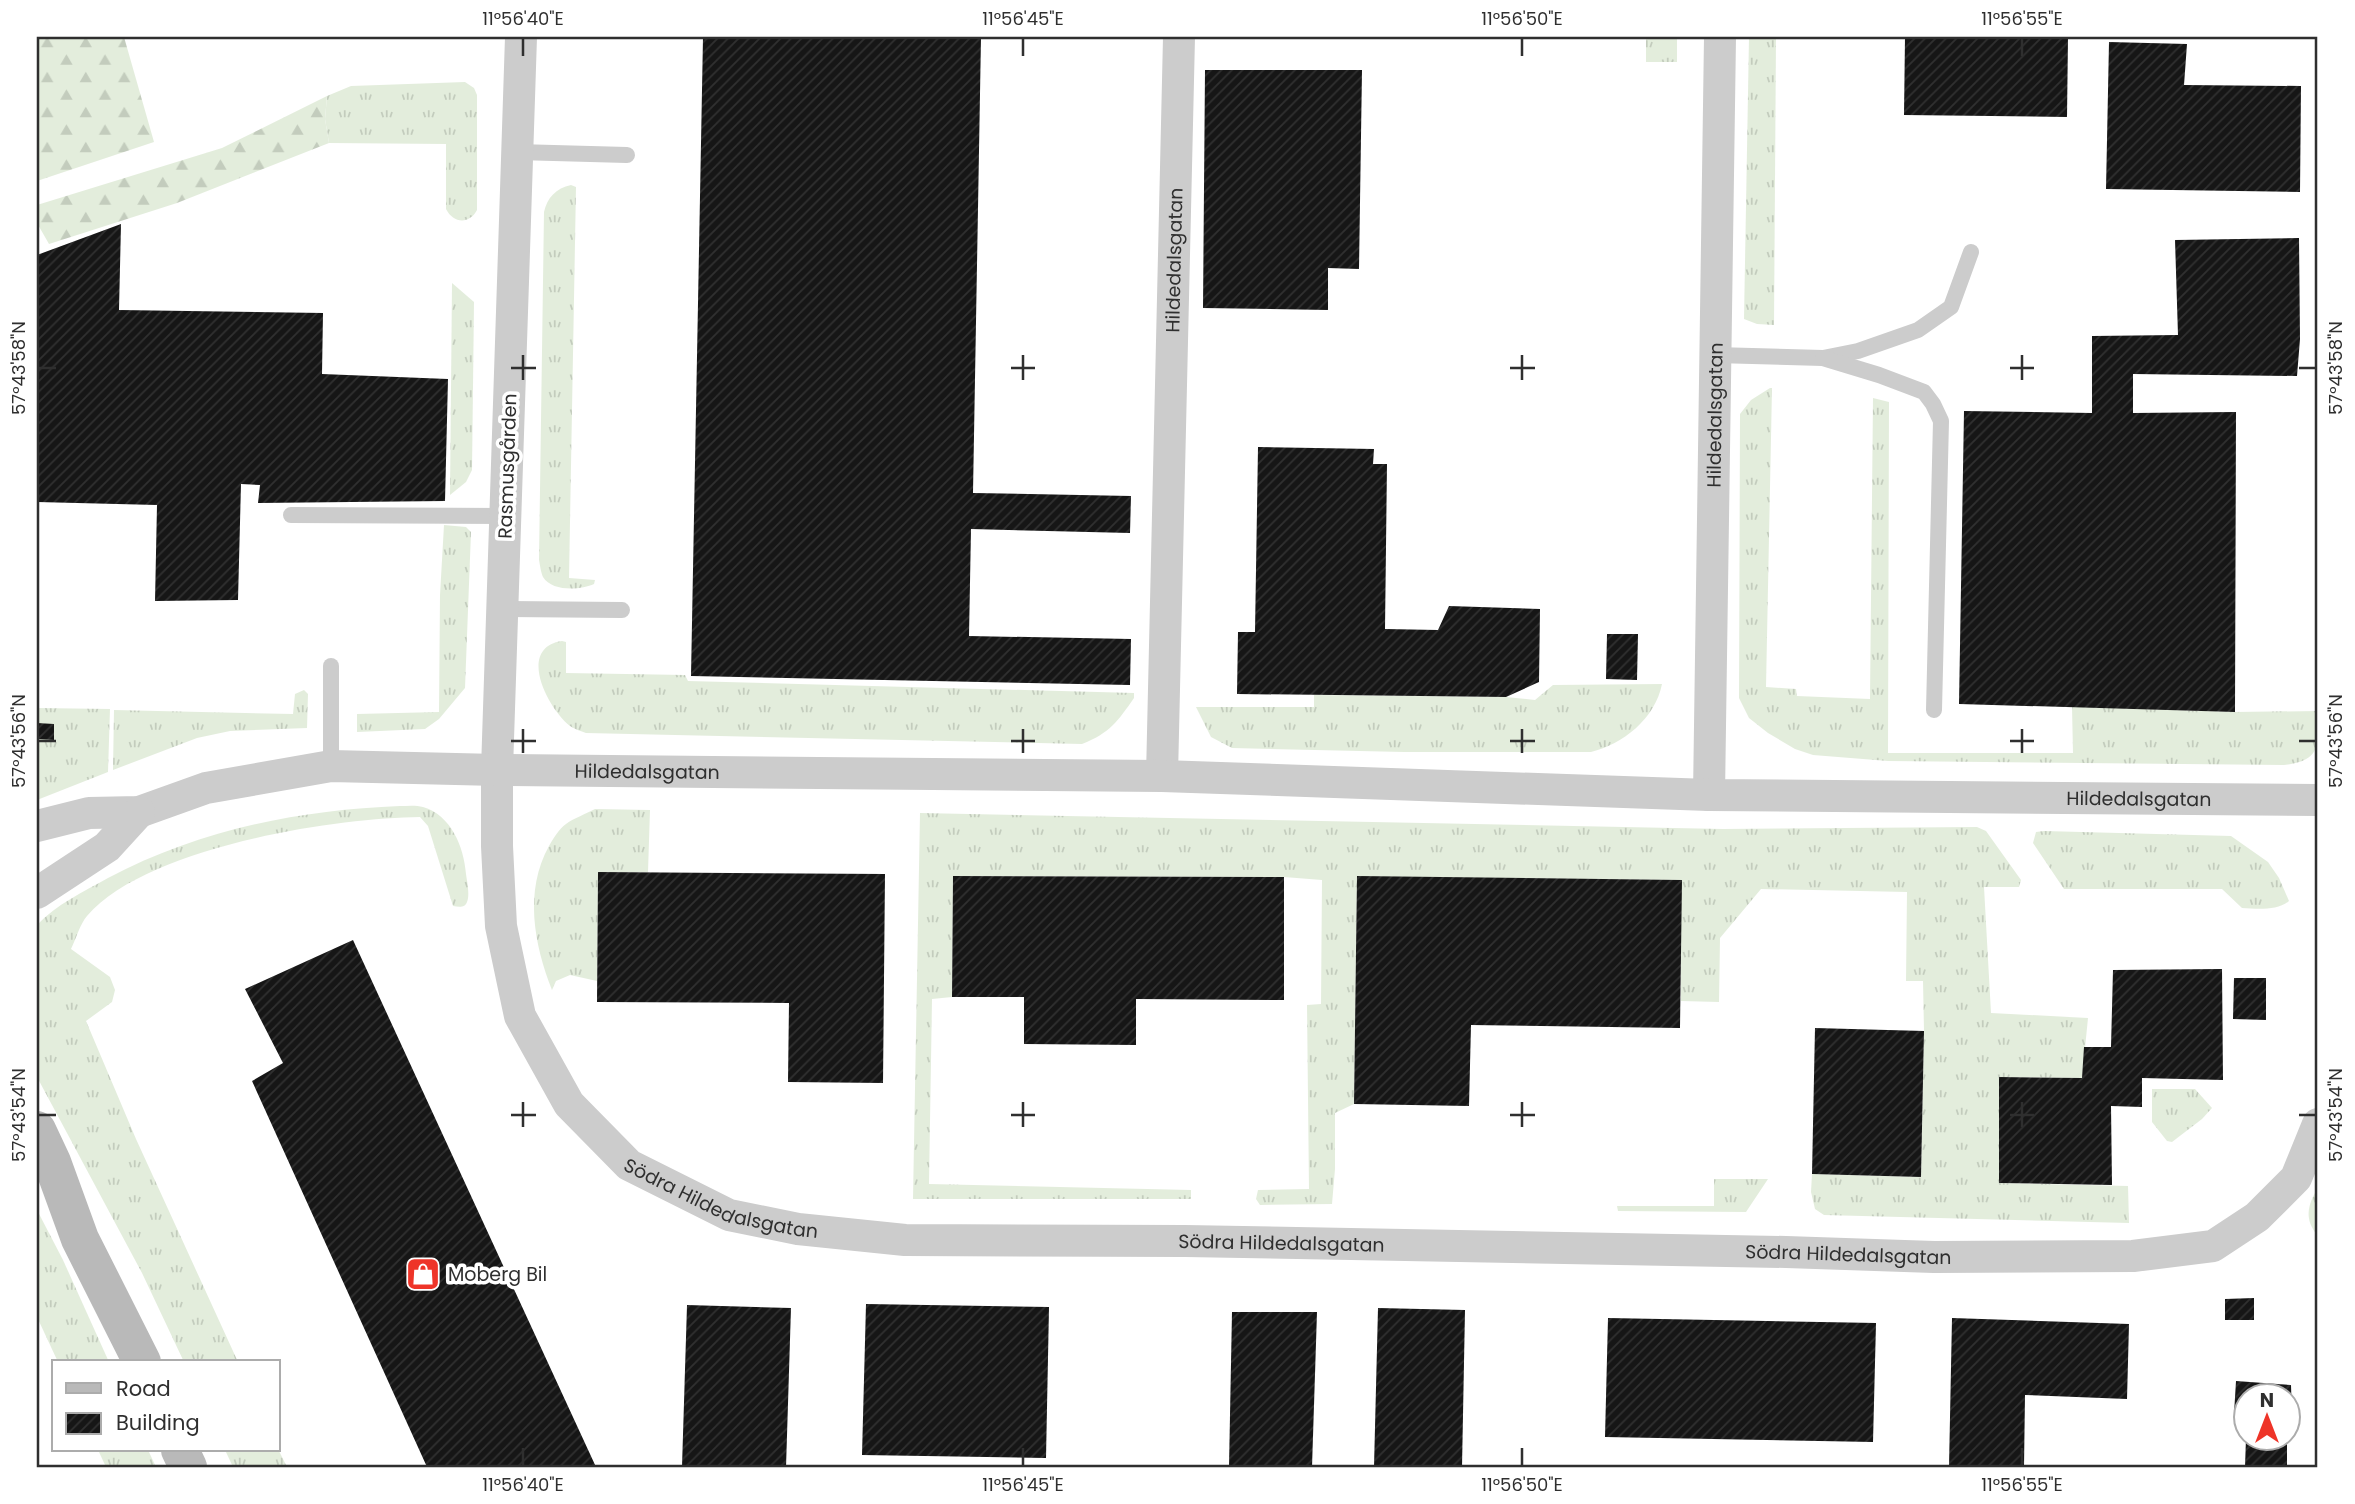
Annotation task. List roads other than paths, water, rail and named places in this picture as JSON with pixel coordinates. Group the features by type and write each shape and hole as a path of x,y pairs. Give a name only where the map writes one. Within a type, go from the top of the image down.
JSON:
{"main road":[{"path":"37,1130 52,1161 80,1239 141,1360"},
{"path":"37,1181 80,1239"}],"street":[{"name":"Rasmusgården","path":"497,770 521,37"},
{"name":"Hildedalsgatan","path":"1162,776 1179,37"},
{"name":"Hildedalsgatan","path":"1709,795 1720,37"},
{"name":"Hildedalsgatan","path":"37,827 89,813 139,812 206,788 331,765 497,770 1162,776 1709,795 2318,800"},
{"name":"Södra Hildedalsgatan","path":"497,770 501,926 520,1016 569,1104 629,1165 729,1215 798,1230 905,1240 1208,1241 1934,1257 2133,1256 2213,1246 2257,1217 2296,1178 2318,1124"},
{"name":"Hildedalsgatan","path":"37,893 107,847 139,812"}],"lane":[{"path":"517,152 627,155"},
{"path":"1716,355 1823,358 1858,351 1918,330 1951,307 1971,253"},
{"path":"1823,358 1924,392 1941,421 1934,710"},
{"path":"291,515 506,516"},
{"path":"503,609 622,610"},
{"path":"331,666 331,765"}],"place":[{"name":"Moberg Bil","path":"423,1274"}]}
